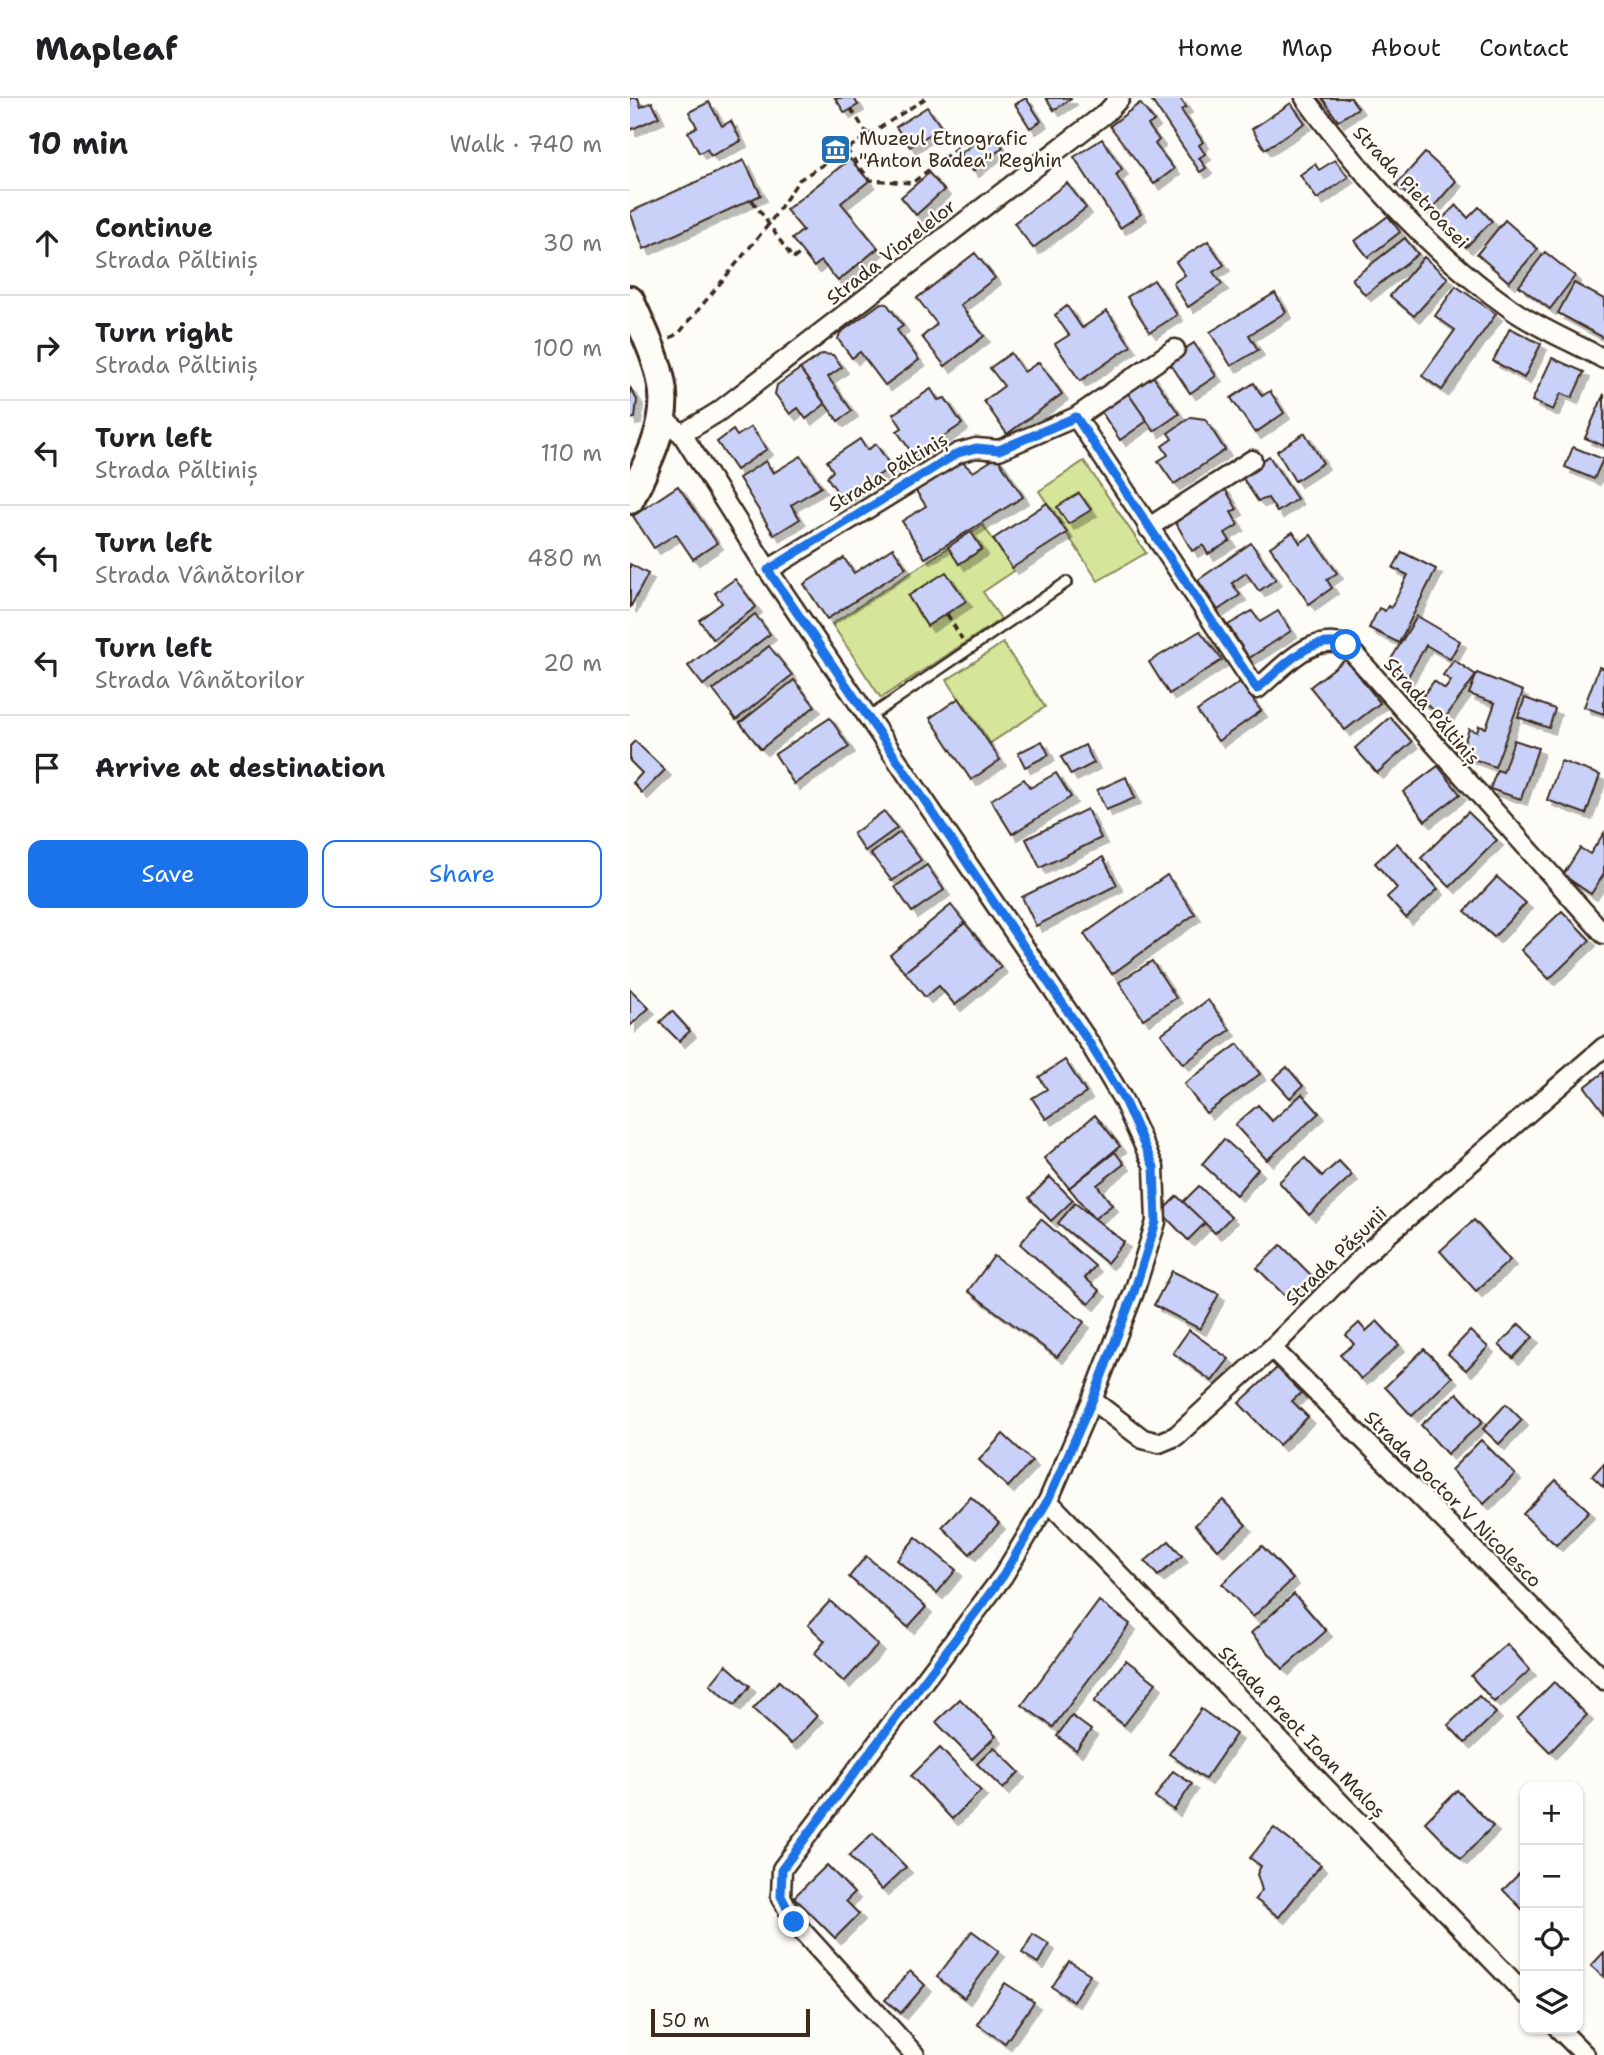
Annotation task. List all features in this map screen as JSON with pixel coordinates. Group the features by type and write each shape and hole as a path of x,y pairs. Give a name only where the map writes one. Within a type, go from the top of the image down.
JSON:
{"main road":[{"path":"630,300 662,377 673,426 630,500"}],"street":[{"name":"Strada Viorelelor","path":"673,426 718,412 1107,112 1121,98"},
{"name":"Strada Pietroasei","path":"1306,98 1353,163 1442,255 1516,312 1604,359"},
{"name":"Strada Păltiniș","path":"768,570 958,453 976,448 999,450 1076,417 1175,349"},
{"name":"Strada Păltiniș","path":"1076,417 1257,689 1311,645 1328,640 1346,645 1604,934"},
{"path":"673,426 868,719 1090,1044 1124,1100 1154,1167 1156,1222 1134,1292 1092,1401 1048,1500 1003,1576 782,1869 781,1896 794,1922 915,2055"},
{"path":"1148,528 1252,460"},
{"name":"Strada Pășunii","path":"1092,1401 1143,1438 1159,1443 1176,1436 1272,1348 1363,1256 1604,1047"},
{"name":"Strada Doctor V Nicolesco","path":"1272,1348 1604,1680"},
{"name":"Strada Preot Ioan Maloș","path":"1048,1500 1520,1989"},
{"path":"1564,2034 1585,2055"}],"lane":[{"path":"868,719 1067,582"}],"path":[{"path":"668,339 680,332 769,223 799,180 926,98"},
{"path":"851,108 868,135"},
{"path":"845,149 870,180 912,183 972,136 976,142"},
{"path":"751,200 793,259 802,252"},
{"path":"947,614 969,650"}],"green space":[{"path":"1084,461 1146,553 1098,581 1039,491"},
{"path":"983,525 1014,571 983,592 1001,619 881,698 832,624"},
{"path":"1003,643 1045,707 989,744 947,680"}],"building":[{"path":"630,98 638,98 641,107 652,102 659,117 630,130"},
{"path":"835,98 854,98 858,105 845,113"},
{"path":"1026,98 1041,121 1030,128 1015,104"},
{"path":"1046,98 1070,98 1071,99 1054,110"},
{"path":"1150,98 1180,98 1186,107 1181,110 1203,142 1199,145 1205,154 1199,158 1206,168 1200,172"},
{"path":"1322,98 1351,98 1358,108 1338,121"},
{"path":"709,102 722,126 731,121 741,141 711,156 707,149 699,153 688,132 697,127 689,112"},
{"path":"1140,103 1154,121 1148,125 1159,140 1155,144 1174,169 1154,184 1110,126"},
{"path":"1291,103 1305,123 1265,149 1252,129"},
{"path":"927,107 941,127 910,147 896,127"},
{"path":"990,131 1003,147 973,171 960,154"},
{"path":"1102,139 1122,169 1116,175 1141,214 1120,228 1074,157"},
{"path":"1425,153 1456,181 1428,213 1396,185"},
{"path":"850,159 869,181 841,203 878,248 838,281 821,261 814,267 792,239 803,230 786,210"},
{"path":"744,160 761,195 644,249 630,212"},
{"path":"1335,160 1348,177 1317,199 1300,175 1315,164 1319,170"},
{"path":"929,173 944,190 916,215 901,197"},
{"path":"1067,183 1086,208 1033,248 1014,223"},
{"path":"1456,205 1468,218 1479,207 1492,221 1466,247 1440,221"},
{"path":"1388,216 1400,232 1368,257 1355,241"},
{"path":"1505,220 1538,249 1509,282 1477,254"},
{"path":"1405,238 1418,254 1365,295 1352,279"},
{"path":"1208,241 1224,265 1213,272 1222,284 1188,307 1173,283 1185,275 1176,262"},
{"path":"1545,252 1575,276 1550,309 1519,286"},
{"path":"975,253 995,278 960,305 984,336 945,366 922,337 937,324 917,298"},
{"path":"1424,257 1448,278 1414,316 1390,296"},
{"path":"1154,280 1177,315 1150,332 1127,297"},
{"path":"1574,283 1604,299 1604,338 1558,313"},
{"path":"1456,286 1496,314 1442,390 1422,376 1455,330 1435,316"},
{"path":"1275,293 1286,312 1249,335 1258,350 1231,366 1210,332"},
{"path":"881,303 887,304 903,326 897,330 919,360 885,385 860,352 852,358 838,339 840,333"},
{"path":"1067,306 1082,328 1107,311 1131,346 1080,381 1055,344 1069,335 1055,315"},
{"path":"1510,328 1541,344 1524,378 1493,361"},
{"path":"1194,343 1216,376 1190,393 1168,360"},
{"path":"1011,353 1024,372 1039,362 1062,394 1007,434 984,401 1004,386 990,368"},
{"path":"822,354 833,355 842,367 828,377 852,411 838,421 800,369"},
{"path":"1552,358 1584,372 1572,398 1561,393 1553,410 1532,401"},
{"path":"800,369 825,404 806,419 798,408 790,414 775,394 777,385"},
{"path":"1150,372 1179,414 1154,431 1125,389"},
{"path":"1254,383 1262,396 1270,391 1284,413 1255,433 1231,398"},
{"path":"630,387 637,400 635,418 630,419"},
{"path":"931,389 938,400 945,398 962,424 914,456 897,431 902,428 893,414"},
{"path":"1125,389 1147,421 1120,440 1098,407"},
{"path":"1604,394 1604,446 1585,438"},
{"path":"1191,417 1205,419 1225,450 1174,484 1158,461 1168,455 1162,446 1172,439 1168,433"},
{"path":"751,427 767,449 736,470 717,442 733,430 737,436"},
{"path":"1305,433 1323,463 1295,481 1277,451"},
{"path":"860,439 867,450 876,444 891,467 842,499 827,477 833,471 827,461"},
{"path":"1573,447 1603,459 1594,479 1565,467"},
{"path":"801,456 821,487 791,505 800,519 774,535 739,478 766,461 773,473"},
{"path":"1269,456 1297,499 1277,512 1268,498 1258,501 1240,474"},
{"path":"997,457 1023,497 925,558 902,521 926,506 914,488 959,459 973,472"},
{"path":"678,486 717,543 693,559 676,534 654,548 633,516"},
{"path":"1224,487 1237,509 1231,512 1238,525 1225,533 1230,541 1208,554 1203,545 1192,551 1172,516"},
{"path":"1079,493 1091,510 1068,524 1057,507"},
{"path":"1047,503 1067,533 1012,568 993,539"},
{"path":"971,532 982,549 959,564 948,547"},
{"path":"1293,532 1300,543 1311,535 1337,573 1327,580 1332,588 1309,604 1270,547"},
{"path":"1251,543 1276,579 1259,591 1246,573 1232,583 1240,595 1218,610 1198,580"},
{"path":"893,548 906,568 827,619 804,584 844,558 854,573"},
{"path":"1402,552 1436,569 1399,643 1369,628 1379,608 1385,611 1388,606 1391,608 1408,575 1393,568"},
{"path":"630,564 648,574 630,608"},
{"path":"946,572 966,601 927,626 908,596"},
{"path":"735,579 756,607 713,639 699,620 722,603 715,593"},
{"path":"1252,611 1260,622 1278,611 1291,631 1249,658 1228,625"},
{"path":"755,614 770,634 703,685 688,666"},
{"path":"1417,616 1460,641 1450,659 1426,645 1407,678 1387,666"},
{"path":"1200,631 1222,660 1169,694 1149,662"},
{"path":"769,646 792,675 736,720 713,690"},
{"path":"1346,659 1380,703 1345,730 1310,687"},
{"path":"1454,660 1476,675 1445,718 1420,700 1434,681 1445,689 1451,681 1443,675"},
{"path":"1599,667 1604,669 1604,714 1584,707"},
{"path":"1477,673 1523,691 1495,767 1460,754 1469,729 1477,732 1479,726 1486,728 1495,703 1469,694"},
{"path":"794,680 815,706 761,749 740,723"},
{"path":"1240,682 1261,711 1218,741 1197,711"},
{"path":"959,698 1000,760 971,780 930,718"},
{"path":"1525,698 1555,709 1549,728 1518,717"},
{"path":"1390,717 1412,742 1377,773 1355,748"},
{"path":"830,718 849,747 794,784 775,754"},
{"path":"1514,740 1538,748 1521,799 1490,789 1497,770 1503,772"},
{"path":"635,741 665,770 642,793 633,783 642,773 630,761 630,746"},
{"path":"1042,741 1049,755 1025,767 1018,753"},
{"path":"1085,745 1094,763 1071,775 1061,757"},
{"path":"1561,761 1600,775 1586,814 1547,800"},
{"path":"1438,766 1460,794 1425,821 1403,792"},
{"path":"1056,773 1071,797 1012,834 991,800 1024,779 1030,788"},
{"path":"1126,777 1135,798 1106,810 1097,790"},
{"path":"1087,809 1101,838 1040,868 1026,839"},
{"path":"884,811 897,828 865,851 853,834"},
{"path":"1468,812 1497,840 1450,887 1421,858"},
{"path":"900,832 921,860 892,881 871,854"},
{"path":"1604,833 1604,874 1591,894 1563,875 1580,848 1590,854"},
{"path":"1397,843 1438,889 1406,918 1387,897 1397,888 1375,863"},
{"path":"1103,857 1117,885 1036,926 1022,897"},
{"path":"927,865 944,890 912,912 895,887"},
{"path":"1167,875 1195,914 1112,974 1084,934"},
{"path":"1497,877 1526,903 1494,937 1465,911"},
{"path":"951,905 965,923 905,972 890,955"},
{"path":"1562,911 1590,940 1549,979 1521,950"},
{"path":"965,923 1001,967 955,1005 939,986 925,997 905,972"},
{"path":"1152,961 1176,998 1143,1019 1119,982"},
{"path":"630,989 649,1008 630,1026"},
{"path":"1208,1000 1230,1030 1183,1064 1161,1034"},
{"path":"672,1011 690,1031 679,1041 660,1022"},
{"path":"1238,1044 1260,1074 1206,1113 1184,1084"},
{"path":"1065,1060 1086,1093 1046,1119 1032,1098 1047,1089 1039,1077"},
{"path":"1287,1067 1303,1086 1290,1098 1273,1079"},
{"path":"1604,1072 1604,1112 1585,1087"},
{"path":"1302,1094 1319,1113 1267,1160 1235,1125 1258,1105 1272,1121"},
{"path":"1095,1115 1120,1146 1069,1188 1044,1158"},
{"path":"1224,1139 1258,1169 1236,1195 1202,1164"},
{"path":"1115,1152 1124,1164 1097,1185 1112,1205 1094,1219 1069,1188"},
{"path":"1305,1158 1322,1176 1339,1161 1352,1175 1309,1215 1279,1182"},
{"path":"1050,1177 1073,1200 1051,1221 1029,1198"},
{"path":"1199,1186 1231,1217 1215,1233 1183,1202"},
{"path":"1177,1196 1205,1223 1188,1240 1161,1212"},
{"path":"1075,1203 1124,1242 1107,1263 1058,1223"},
{"path":"1041,1219 1095,1266 1085,1278 1100,1291 1089,1304 1020,1244"},
{"path":"1474,1220 1510,1260 1476,1291 1440,1251"},
{"path":"1281,1245 1313,1277 1289,1300 1257,1268"},
{"path":"994,1256 1084,1322 1057,1357 968,1291"},
{"path":"1172,1271 1219,1294 1200,1329 1154,1305"},
{"path":"1377,1321 1399,1345 1361,1379 1340,1355 1354,1344 1346,1335 1359,1323 1366,1331"},
{"path":"1519,1324 1533,1337 1513,1358 1499,1345"},
{"path":"1189,1330 1229,1359 1212,1381 1173,1353"},
{"path":"1470,1331 1488,1347 1466,1370 1448,1354"},
{"path":"1424,1349 1452,1377 1412,1416 1385,1387"},
{"path":"1278,1367 1302,1392 1292,1401 1308,1417 1279,1445 1239,1403"},
{"path":"1457,1393 1483,1422 1447,1454 1421,1425"},
{"path":"1506,1404 1522,1420 1499,1444 1483,1429"},
{"path":"1003,1434 1032,1461 1008,1487 979,1460"},
{"path":"1481,1440 1515,1474 1484,1504 1451,1470"},
{"path":"1604,1463 1604,1487 1592,1476"},
{"path":"1556,1480 1589,1511 1556,1545 1523,1514"},
{"path":"971,1497 999,1523 970,1554 942,1527"},
{"path":"1223,1500 1246,1525 1218,1550 1195,1525"},
{"path":"916,1537 956,1570 937,1593 897,1560"},
{"path":"1169,1541 1182,1556 1158,1576 1145,1561"},
{"path":"1262,1546 1293,1579 1253,1617 1222,1584"},
{"path":"866,1556 926,1607 908,1627 849,1577"},
{"path":"1294,1594 1326,1631 1283,1669 1251,1633"},
{"path":"830,1601 878,1645 844,1682 814,1654 825,1641 808,1625"},
{"path":"1099,1601 1130,1624 1053,1727 1022,1705"},
{"path":"1507,1644 1530,1670 1494,1702 1471,1676"},
{"path":"1126,1660 1156,1683 1124,1725 1094,1702"},
{"path":"726,1665 750,1686 735,1705 710,1685"},
{"path":"779,1681 817,1716 791,1744 753,1709"},
{"path":"1554,1682 1587,1715 1550,1752 1517,1719"},
{"path":"1479,1696 1496,1713 1465,1743 1448,1725"},
{"path":"960,1699 996,1736 972,1759 936,1722"},
{"path":"1201,1709 1236,1734 1205,1779 1169,1754"},
{"path":"1072,1716 1091,1730 1076,1750 1057,1736"},
{"path":"994,1747 1019,1772 1003,1789 977,1764"},
{"path":"940,1748 981,1791 952,1819 911,1776"},
{"path":"1173,1771 1192,1784 1174,1810 1155,1797"},
{"path":"1457,1790 1493,1826 1461,1859 1425,1822"},
{"path":"1274,1828 1321,1865 1279,1917 1255,1899 1262,1890 1257,1874 1261,1866 1250,1858"},
{"path":"873,1833 906,1867 882,1890 849,1856"},
{"path":"827,1865 854,1893 846,1901 859,1914 835,1938 794,1897"},
{"path":"1520,1873 1520,1907 1503,1890"},
{"path":"972,1931 999,1951 964,1998 937,1977"},
{"path":"1033,1934 1049,1944 1038,1963 1022,1953"},
{"path":"1604,1952 1604,1977 1591,1966"},
{"path":"1069,1961 1090,1974 1073,2001 1052,1987"},
{"path":"910,1971 925,1985 901,2013 885,2000"},
{"path":"1005,1983 1034,2002 1005,2043 977,2024"}],"place":[{"name":"Muzeul Etnografic \"Anton Badea\" Reghin","path":"836,149"}],"route":[{"path":"794,1922 781,1896 782,1869 1003,1576 1048,1500 1092,1401 1134,1292 1156,1222 1154,1167 1124,1100 1090,1044 768,570 958,453 976,448 999,450 1076,417 1257,689 1311,645 1328,640 1346,645"}]}
